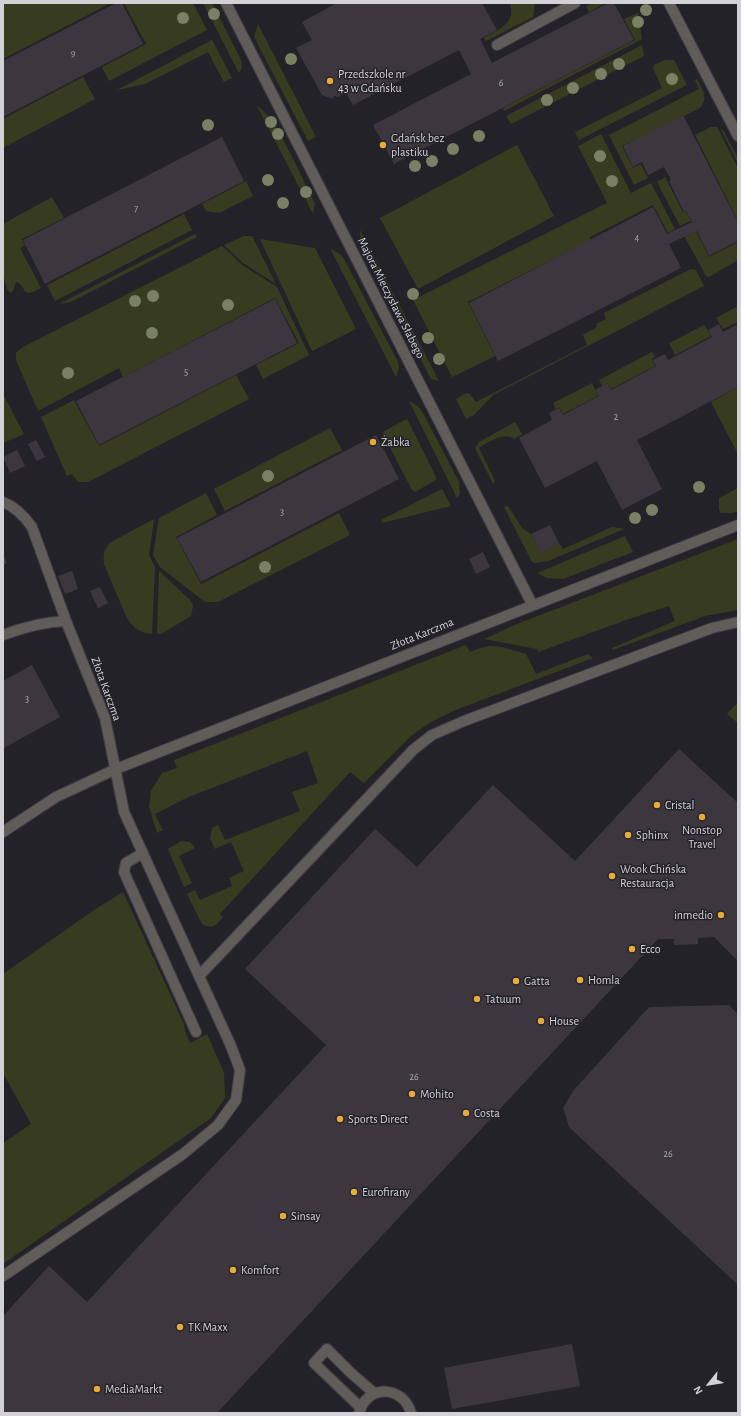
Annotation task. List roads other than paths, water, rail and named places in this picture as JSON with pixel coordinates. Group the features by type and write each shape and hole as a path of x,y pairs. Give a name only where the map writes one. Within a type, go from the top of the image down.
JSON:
{"street":[{"name":"Majora Mieczysława Słabego","path":"226,3 532,604"},
{"path":"497,45 575,3"},
{"path":"669,3 738,136"},
{"name":"Złota Karczma","path":"3,502 10,505 23,515 32,528 66,621 105,718 116,769"},
{"name":"Złota Karczma","path":"3,832 56,797 116,769 532,604 738,525"},
{"path":"3,635 24,627 50,622 66,621"},
{"path":"199,976 413,750 432,735 464,721 712,628 738,622"},
{"path":"3,1276 183,1154 218,1126 236,1100 240,1070 124,812 116,769"},
{"path":"143,853 126,863 124,872 196,1032"},
{"path":"374,1393 327,1349 314,1363 360,1410 367,1398 374,1393 390,1391 398,1394 405,1400 411,1413"}],"place":[{"name":"Przedszkole nr 43 w Gdańsku","path":"330,81"},
{"name":"Gdańsk bez plastiku","path":"383,145"},
{"name":"Żabka","path":"373,442"},
{"name":"Cristal","path":"657,805"},
{"name":"Nonstop Travel","path":"702,817"},
{"name":"Sphinx","path":"628,835"},
{"name":"Wook Chińska Restauracja","path":"612,876"},
{"name":"inmedio","path":"721,915"},
{"name":"Ecco","path":"632,949"},
{"name":"Homla","path":"580,980"},
{"name":"Gatta","path":"516,981"},
{"name":"Tatuum","path":"477,999"},
{"name":"House","path":"541,1021"},
{"name":"Mohito","path":"412,1094"},
{"name":"Costa","path":"466,1113"},
{"name":"Sports Direct","path":"340,1119"},
{"name":"Eurofirany","path":"354,1192"},
{"name":"Sinsay","path":"283,1216"},
{"name":"Komfort","path":"233,1270"},
{"name":"TK Maxx","path":"180,1327"},
{"name":"MediaMarkt","path":"97,1389"}]}
